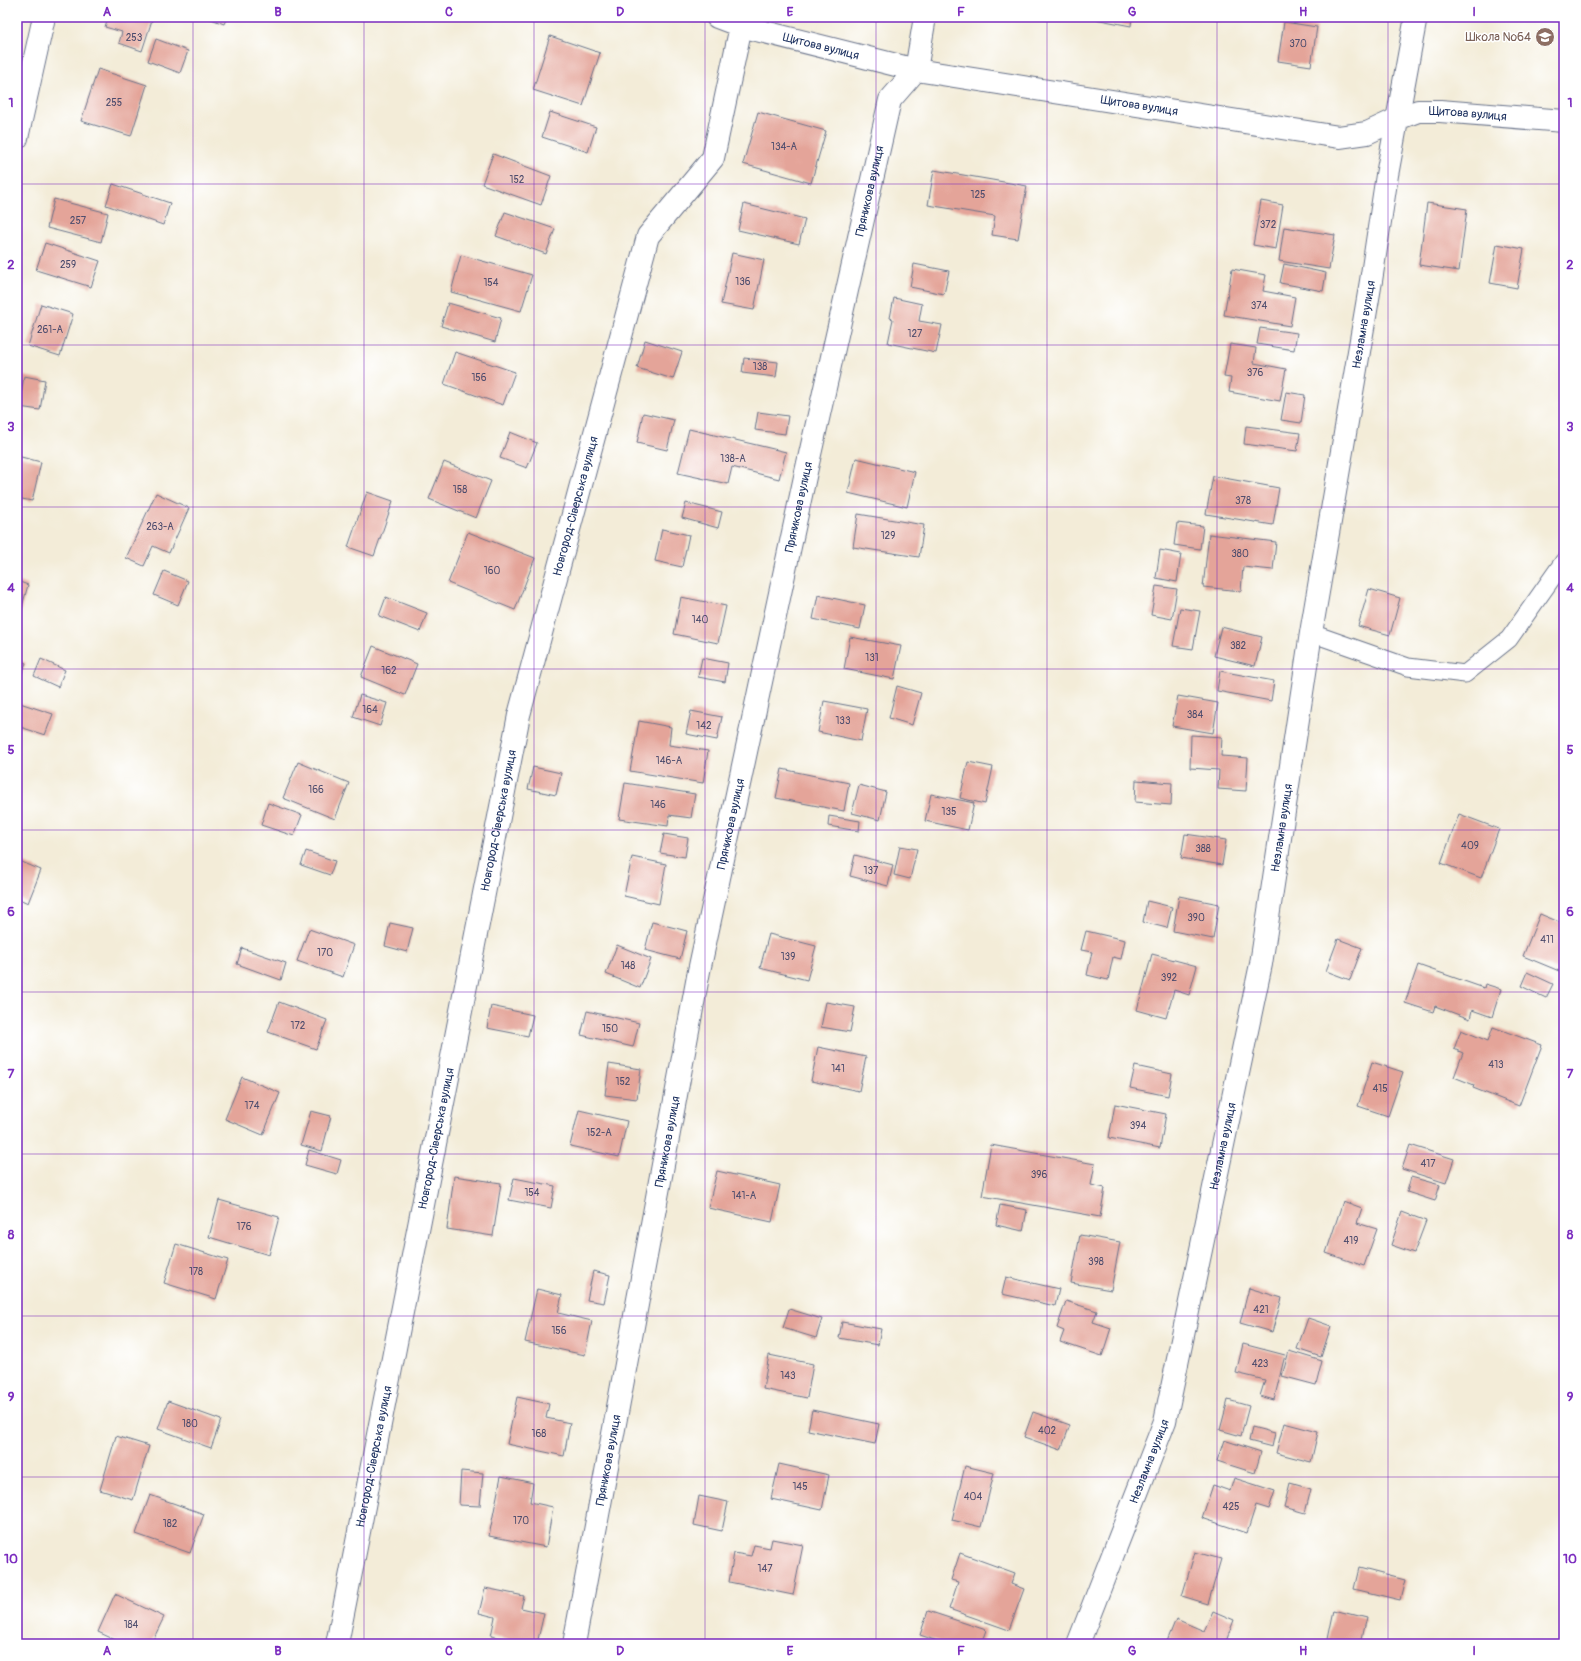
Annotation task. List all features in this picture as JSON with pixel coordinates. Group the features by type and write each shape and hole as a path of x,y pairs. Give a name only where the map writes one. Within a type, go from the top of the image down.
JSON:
{"street":[{"path":"17,138 44,17"},
{"name":"Щитова вулиця","path":"717,17 741,26 916,70 1339,137 1367,133 1397,118 1418,111 1440,111 1564,121"},
{"path":"916,70 925,17"},
{"name":"Незламна вулиця","path":"1078,1644 1165,1421 1260,964 1311,633 1397,118 1416,17"},
{"name":"Новгород-Сіверська вулиця","path":"336,1644 519,715 648,236 713,158 741,26"},
{"name":"Пряникова вулиця","path":"574,1644 699,970 804,480 890,100 916,70"}],"lane":[{"path":"1311,633 1408,667 1465,674 1509,639 1564,561"}],"building":[{"path":"108,17 153,17 142,51 119,43 122,32 105,27"},
{"path":"206,17 227,17 224,24"},
{"path":"1096,17 1132,17 1131,26 1095,19"},
{"path":"1284,22 1317,27 1311,66 1278,61"},
{"path":"550,36 600,53 583,106 533,90"},
{"path":"156,39 188,51 180,73 148,61"},
{"path":"98,69 147,85 131,136 81,121"},
{"path":"550,112 596,127 588,152 542,137"},
{"path":"758,112 826,131 811,183 743,164"},
{"path":"493,154 551,176 541,205 482,184"},
{"path":"934,170 1027,186 1018,239 992,235 995,216 928,205"},
{"path":"113,184 170,203 163,225 106,205"},
{"path":"54,199 108,213 101,242 47,228"},
{"path":"1261,201 1283,205 1276,249 1253,245"},
{"path":"1427,203 1467,209 1459,271 1419,265"},
{"path":"744,204 805,219 799,244 738,230"},
{"path":"505,212 555,229 546,254 496,236"},
{"path":"1284,227 1335,235 1329,269 1279,261"},
{"path":"45,243 100,261 91,287 36,270"},
{"path":"1497,244 1524,249 1517,288 1490,283"},
{"path":"732,253 764,260 754,310 721,304"},
{"path":"461,255 532,275 521,311 451,292"},
{"path":"914,264 949,271 944,294 910,287"},
{"path":"1284,264 1326,273 1323,291 1280,283"},
{"path":"1232,269 1266,275 1263,291 1295,297 1290,326 1224,315"},
{"path":"894,298 922,304 919,321 942,325 936,353 888,343 893,319 890,318"},
{"path":"448,303 501,318 495,342 441,326"},
{"path":"41,304 73,314 60,356 28,346"},
{"path":"1260,328 1297,333 1294,350 1257,344"},
{"path":"645,340 682,352 673,379 637,368"},
{"path":"1230,344 1256,348 1254,363 1286,369 1280,401 1229,392 1231,378 1224,377"},
{"path":"455,352 515,372 503,405 444,384"},
{"path":"744,358 778,362 776,377 742,373"},
{"path":"24,376 45,380 40,410 19,407"},
{"path":"1286,392 1305,395 1301,423 1281,420"},
{"path":"758,412 788,416 785,434 755,430"},
{"path":"643,413 674,420 667,450 637,443"},
{"path":"1246,426 1300,433 1297,451 1244,444"},
{"path":"689,429 786,452 779,479 732,467 728,484 678,473"},
{"path":"510,432 537,443 527,468 500,458"},
{"path":"17,456 41,462 32,501 17,498"},
{"path":"856,458 915,472 907,507 848,493"},
{"path":"444,462 491,481 476,518 429,499"},
{"path":"1213,476 1279,488 1273,525 1206,514"},
{"path":"367,492 393,501 374,556 348,547"},
{"path":"156,493 189,508 169,553 153,546 144,566 126,558"},
{"path":"686,503 722,512 718,528 682,518"},
{"path":"858,514 924,525 919,557 853,547"},
{"path":"1177,523 1203,526 1200,549 1174,545"},
{"path":"662,529 689,535 682,567 655,561"},
{"path":"468,532 535,558 515,610 448,583"},
{"path":"1209,534 1276,542 1273,570 1243,567 1241,591 1203,587"},
{"path":"1160,550 1181,554 1177,582 1156,578"},
{"path":"164,571 188,581 178,605 154,595"},
{"path":"17,581 28,585 18,621 17,621"},
{"path":"1156,586 1177,589 1172,619 1151,615"},
{"path":"1369,589 1400,598 1390,635 1358,626"},
{"path":"818,595 865,605 860,629 813,619"},
{"path":"386,597 427,613 420,632 379,616"},
{"path":"681,597 726,606 718,643 674,634"},
{"path":"1180,608 1200,611 1193,649 1173,646"},
{"path":"1221,627 1262,637 1255,666 1214,656"},
{"path":"850,637 901,646 894,679 844,669"},
{"path":"373,646 417,664 405,695 361,677"},
{"path":"702,658 728,663 725,682 698,677"},
{"path":"17,659 26,663 17,685"},
{"path":"41,659 65,670 58,687 34,676"},
{"path":"1220,671 1274,681 1271,701 1217,691"},
{"path":"897,686 921,693 912,725 889,718"},
{"path":"360,695 387,703 380,726 353,717"},
{"path":"1178,696 1218,703 1213,733 1172,726"},
{"path":"824,701 867,709 861,741 818,732"},
{"path":"17,702 53,714 45,735 17,726"},
{"path":"691,711 722,717 717,740 686,734"},
{"path":"639,721 671,727 669,745 708,751 703,783 630,771"},
{"path":"1191,735 1222,737 1221,756 1248,758 1246,791 1218,789 1219,770 1190,768"},
{"path":"298,762 349,783 335,819 283,798"},
{"path":"968,762 993,767 985,804 960,798"},
{"path":"533,767 561,773 556,795 528,789"},
{"path":"782,769 849,783 844,811 776,798"},
{"path":"1136,780 1172,783 1171,805 1135,802"},
{"path":"625,783 695,794 691,818 669,815 668,826 619,819"},
{"path":"859,785 886,792 880,820 852,813"},
{"path":"931,794 974,803 968,830 925,821"},
{"path":"268,803 302,815 294,836 261,825"},
{"path":"1459,814 1499,829 1481,878 1441,863"},
{"path":"829,816 860,821 859,831 828,826"},
{"path":"664,834 688,838 685,857 660,853"},
{"path":"1185,834 1226,840 1222,865 1181,858"},
{"path":"900,846 917,849 910,879 894,875"},
{"path":"306,851 335,861 330,875 301,865"},
{"path":"855,855 893,865 888,886 850,876"},
{"path":"632,857 666,864 659,904 624,896"},
{"path":"17,860 41,870 28,903 17,898"},
{"path":"1179,896 1219,904 1213,939 1173,931"},
{"path":"1147,901 1172,907 1167,928 1143,922"},
{"path":"1540,914 1564,924 1564,973 1523,956"},
{"path":"652,922 687,931 680,959 645,950"},
{"path":"390,923 413,928 407,952 385,946"},
{"path":"309,929 354,945 343,977 297,961"},
{"path":"1086,931 1125,940 1121,959 1113,957 1108,980 1087,975 1092,952 1081,950"},
{"path":"769,934 816,946 807,980 760,968"},
{"path":"1338,939 1362,948 1350,980 1326,971"},
{"path":"617,945 651,959 640,988 606,974"},
{"path":"242,948 286,963 281,980 237,964"},
{"path":"1152,954 1197,966 1189,995 1174,990 1166,1018 1137,1010"},
{"path":"1418,965 1484,988 1485,984 1501,989 1492,1017 1472,1010 1470,1019 1435,1006 1433,1012 1405,1003"},
{"path":"1527,972 1553,984 1546,998 1521,986"},
{"path":"279,1002 327,1020 316,1049 268,1032"},
{"path":"826,1002 855,1007 850,1032 821,1027"},
{"path":"491,1006 533,1015 528,1036 487,1028"},
{"path":"587,1011 639,1023 633,1047 581,1035"},
{"path":"1493,1027 1542,1045 1519,1106 1473,1088 1474,1085 1454,1077 1463,1053 1454,1049 1461,1030 1488,1041"},
{"path":"818,1047 866,1057 859,1091 811,1081"},
{"path":"1372,1062 1403,1072 1388,1116 1358,1106"},
{"path":"609,1064 641,1069 637,1099 605,1095"},
{"path":"1135,1066 1172,1074 1168,1096 1130,1088"},
{"path":"242,1077 280,1093 263,1135 225,1119"},
{"path":"1115,1104 1166,1114 1160,1148 1109,1138"},
{"path":"579,1110 627,1121 619,1157 570,1146"},
{"path":"311,1111 331,1116 322,1151 301,1145"},
{"path":"991,1145 1095,1164 1091,1185 1105,1188 1100,1217 982,1196"},
{"path":"1410,1145 1454,1159 1446,1183 1402,1169"},
{"path":"309,1150 341,1160 337,1174 305,1165"},
{"path":"717,1171 780,1185 772,1222 708,1208"},
{"path":"454,1176 501,1183 493,1236 447,1229"},
{"path":"1411,1177 1440,1185 1435,1201 1407,1192"},
{"path":"514,1178 555,1186 551,1208 509,1200"},
{"path":"219,1200 279,1217 269,1255 209,1237"},
{"path":"1343,1201 1362,1208 1357,1223 1377,1229 1364,1266 1326,1253"},
{"path":"1000,1205 1027,1210 1023,1231 996,1225"},
{"path":"1402,1212 1426,1221 1414,1253 1391,1245"},
{"path":"1080,1235 1120,1242 1111,1290 1071,1283"},
{"path":"176,1244 228,1260 216,1299 164,1283"},
{"path":"593,1271 610,1275 604,1303 587,1300"},
{"path":"1006,1277 1059,1289 1055,1306 1002,1294"},
{"path":"1249,1288 1282,1298 1272,1332 1240,1323"},
{"path":"537,1289 562,1295 558,1313 592,1321 585,1355 525,1342"},
{"path":"1066,1301 1097,1311 1093,1322 1111,1328 1102,1356 1060,1342 1064,1331 1057,1328"},
{"path":"789,1309 822,1319 816,1338 783,1328"},
{"path":"1308,1318 1331,1326 1321,1357 1297,1349"},
{"path":"842,1322 881,1329 878,1345 839,1338"},
{"path":"1243,1344 1285,1355 1274,1400 1260,1396 1265,1380 1236,1373"},
{"path":"1289,1351 1322,1361 1316,1385 1282,1376"},
{"path":"769,1355 813,1364 807,1398 763,1389"},
{"path":"517,1397 549,1404 546,1418 570,1423 564,1456 507,1444"},
{"path":"1228,1400 1249,1406 1241,1436 1220,1430"},
{"path":"168,1401 221,1420 211,1448 158,1429"},
{"path":"812,1410 879,1424 875,1444 808,1430"},
{"path":"1033,1412 1070,1425 1061,1450 1024,1437"},
{"path":"1284,1423 1318,1432 1311,1462 1276,1453"},
{"path":"1252,1427 1275,1433 1272,1447 1249,1441"},
{"path":"116,1436 149,1446 133,1500 100,1490"},
{"path":"1224,1440 1261,1452 1255,1473 1217,1461"},
{"path":"779,1464 829,1475 822,1510 771,1499"},
{"path":"965,1466 994,1473 981,1527 952,1520"},
{"path":"461,1471 483,1473 480,1506 459,1505"},
{"path":"501,1476 533,1483 530,1502 553,1507 546,1547 489,1536"},
{"path":"1234,1478 1275,1491 1269,1509 1256,1505 1247,1533 1202,1518 1213,1485 1230,1491"},
{"path":"1290,1483 1311,1489 1305,1513 1284,1507"},
{"path":"150,1495 204,1514 190,1553 136,1534"},
{"path":"699,1496 728,1502 722,1531 694,1525"},
{"path":"772,1539 803,1545 793,1595 729,1582 734,1553 751,1556 754,1545 770,1548"},
{"path":"1195,1552 1221,1559 1208,1604 1182,1596"},
{"path":"960,1553 1015,1573 1011,1584 1024,1589 1009,1630 949,1609 958,1582 951,1580"},
{"path":"1359,1568 1405,1580 1400,1600 1354,1589"},
{"path":"485,1588 524,1596 521,1608 544,1613 537,1644 528,1644 491,1636 495,1617 479,1613"},
{"path":"115,1594 164,1617 151,1644 124,1644 98,1632"},
{"path":"1334,1610 1366,1618 1360,1644 1327,1644"},
{"path":"928,1611 986,1630 981,1644 946,1644 920,1635"},
{"path":"1213,1611 1234,1620 1225,1644 1166,1644 1176,1619 1204,1631"}],"place":[{"name":"Школа №64","path":"1545,37"}]}
